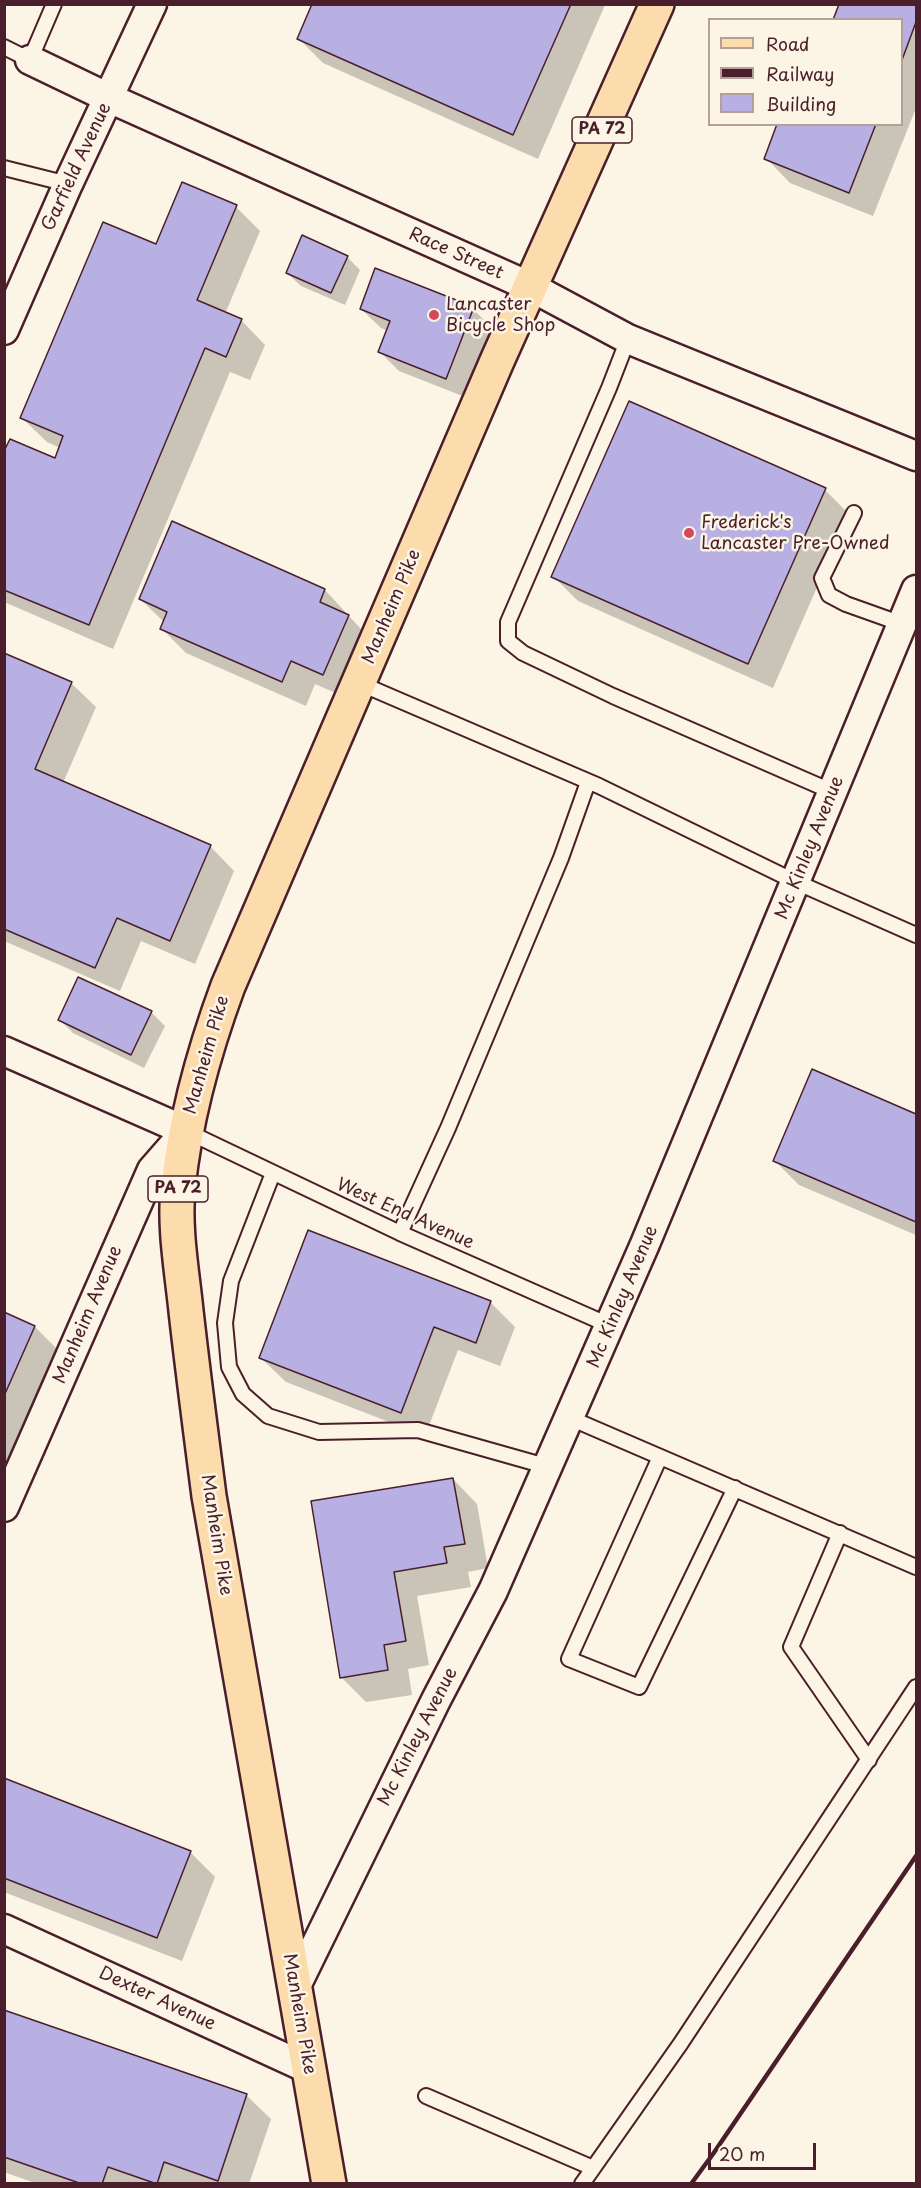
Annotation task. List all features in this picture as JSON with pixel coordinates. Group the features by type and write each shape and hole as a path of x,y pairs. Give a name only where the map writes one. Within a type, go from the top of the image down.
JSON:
{"main road":[{"name":"Manheim Pike","path":"329,2184 209,1496 199,1425 178,1242 178,1190 186,1131 207,1043 228,986 531,287 657,4"}],"street":[{"name":"Garfield Avenue","path":"4,330 68,184 152,4"},
{"name":"Race Street","path":"30,60 109,98 531,287 628,339 916,456"},
{"name":"Mc Kinley Avenue","path":"294,1988 436,1700 494,1591 611,1326 916,590"},
{"path":"4,1051 186,1131"},
{"name":"Manheim Avenue","path":"4,1506 152,1170 186,1131"},
{"name":"Dexter Avenue","path":"4,1929 309,2068"}],"lane":[{"path":"4,47 30,60 54,4"},
{"path":"4,168 68,184"},
{"path":"628,339 508,622 508,641 523,653 613,696 833,792"},
{"path":"854,513 822,578 829,595 846,604 902,624"},
{"path":"359,683 588,782 796,882 916,935"},
{"path":"400,1233 448,1128 561,858 588,782"},
{"name":"West End Avenue","path":"186,1131 400,1233 611,1326"},
{"path":"273,1173 231,1281 225,1323 229,1367 243,1394 267,1416 319,1432 418,1430 549,1467"},
{"path":"570,1418 916,1567"},
{"path":"660,1457 569,1659 639,1687 735,1488"},
{"path":"840,1533 791,1647 869,1760"},
{"path":"582,2184 681,2043 916,1687"},
{"path":"426,2096 593,2168"}],"building":[{"path":"312,4 571,4 513,135 297,39"},
{"path":"839,4 916,4 916,22 903,57 903,18 834,18"},
{"path":"776,126 875,126 849,193 764,159"},
{"path":"182,182 237,205 197,300 242,319 226,357 205,348 89,625 4,590 4,451 10,439 55,458 63,436 20,418 103,222 156,244"},
{"path":"302,235 348,256 331,293 286,273"},
{"path":"375,268 474,307 446,379 378,352 390,321 360,309"},
{"name":"Frederick's Lancaster Pre-Owned","path":"629,401 826,488 748,664 551,577"},
{"path":"172,521 325,589 320,602 349,615 323,675 291,661 282,682 160,629 167,612 139,599"},
{"path":"4,653 72,682 35,769 211,845 170,941 117,918 95,968 4,929"},
{"path":"78,977 152,1011 131,1055 58,1020"},
{"path":"812,1069 916,1114 916,1222 773,1161"},
{"path":"308,1230 491,1301 476,1343 434,1327 401,1413 259,1358"},
{"path":"4,1312 35,1326 4,1396"},
{"path":"453,1478 465,1544 444,1547 447,1563 394,1572 406,1641 384,1645 388,1670 340,1678 311,1501"},
{"path":"4,1778 191,1851 157,1938 4,1878"},
{"path":"4,2010 247,2094 218,2181 164,2162 157,2184 108,2167 102,2184 82,2184 4,2157"}],"railway":[{"path":"691,2184 916,1856"}],"place":[{"name":"Lancaster Bicycle Shop","path":"434,315"},
{"name":"Frederick's Lancaster Pre-Owned","path":"689,533"}]}
